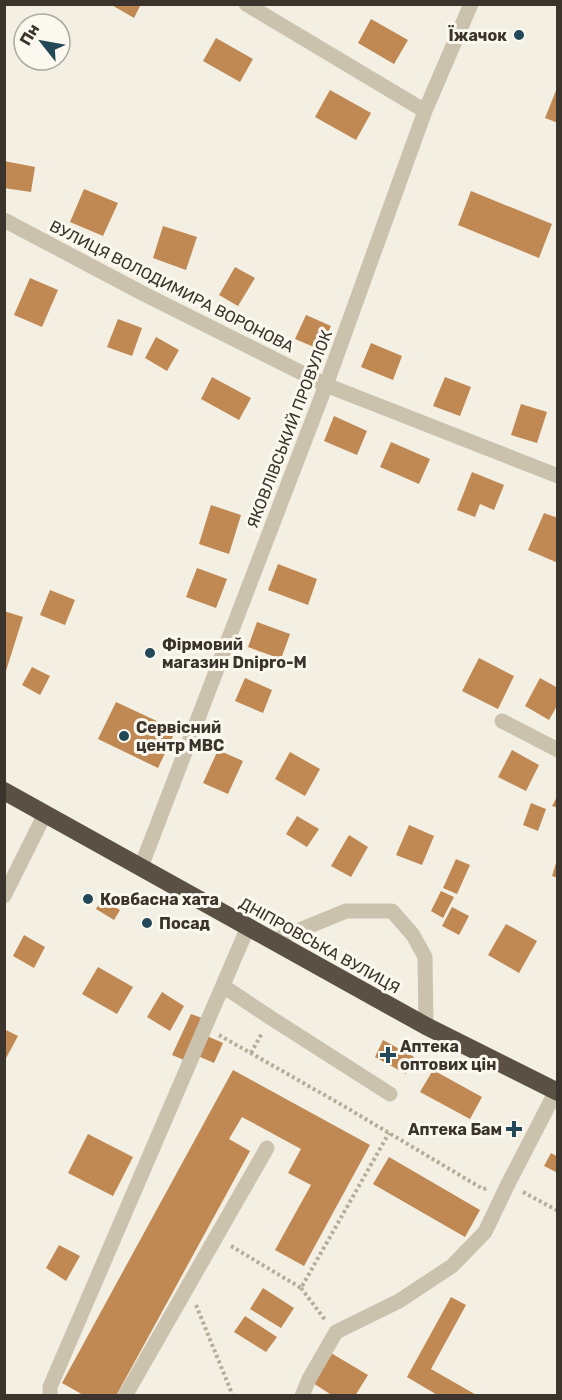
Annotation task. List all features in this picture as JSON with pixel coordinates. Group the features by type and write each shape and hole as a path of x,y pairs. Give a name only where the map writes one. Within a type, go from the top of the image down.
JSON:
{"highway":[{"name":"ДНІПРОВСЬКА ВУЛИЦЯ","path":"4,791 426,1026 557,1091"}],"street":[{"path":"246,4 425,111"},
{"name":"ЯКОВЛІВСЬКИЙ ПРОВУЛОК","path":"141,867 326,385 425,111 471,4"},
{"name":"ВУЛИЦЯ ВОЛОДИМИРА ВОРОНОВА","path":"4,220 144,294 326,385 558,476"},
{"path":"502,721 558,750"},
{"path":"4,896 45,814"},
{"path":"273,941 346,911 392,911 413,935 425,957 426,1026"},
{"path":"50,1395 50,1387 248,927"},
{"path":"223,986 390,1094"},
{"path":"302,1395 336,1332 399,1301 452,1266 485,1232 557,1091"},
{"path":"125,1395 267,1148"}],"path":[{"path":"251,1053 271,1018"},
{"path":"205,1027 483,1189 508,1184 558,1211"},
{"path":"301,1288 389,1133"},
{"path":"216,1238 301,1288 336,1332"},
{"path":"188,1286 233,1395"}],"building":[{"path":"110,4 141,4 134,18"},
{"path":"371,19 408,40 394,64 358,43"},
{"path":"216,38 253,59 240,82 203,61"},
{"path":"558,88 558,123 545,118"},
{"path":"330,90 371,113 356,140 315,117"},
{"path":"4,161 35,167 31,192 4,188"},
{"path":"84,189 118,203 103,236 70,222"},
{"path":"471,191 552,224 539,258 458,225"},
{"path":"163,226 197,237 186,270 153,258"},
{"path":"235,267 255,278 238,306 219,295"},
{"path":"30,278 58,290 42,327 14,315"},
{"path":"306,315 331,326 321,350 295,339"},
{"path":"118,319 142,328 132,356 107,347"},
{"path":"156,337 179,350 167,371 145,358"},
{"path":"371,343 402,356 393,380 361,367"},
{"path":"212,377 251,398 239,420 201,399"},
{"path":"445,377 471,387 460,416 433,406"},
{"path":"521,404 547,412 537,443 511,435"},
{"path":"334,416 367,431 357,455 324,441"},
{"path":"391,442 430,459 419,484 380,467"},
{"path":"472,472 504,485 494,510 480,504 475,517 457,510"},
{"path":"211,505 241,515 229,554 199,544"},
{"path":"544,513 558,518 558,563 528,550"},
{"path":"278,564 317,579 308,605 268,590"},
{"path":"197,568 227,579 216,608 186,597"},
{"path":"50,590 75,600 65,625 40,615"},
{"path":"4,611 23,617 5,674 4,674"},
{"path":"257,622 290,634 281,659 248,647"},
{"path":"479,658 514,676 498,709 462,691"},
{"path":"32,667 50,676 40,695 22,685"},
{"path":"245,678 272,690 263,713 235,701"},
{"path":"540,678 558,688 558,704 549,720 525,706"},
{"path":"116,702 176,730 158,768 98,739"},
{"path":"218,750 243,761 228,794 203,783"},
{"path":"512,750 539,765 526,791 498,777"},
{"path":"290,752 320,769 305,796 275,779"},
{"path":"558,795 558,808 552,806"},
{"path":"531,803 546,809 538,831 523,825"},
{"path":"297,816 319,829 307,847 286,834"},
{"path":"409,825 434,836 422,865 396,855"},
{"path":"349,835 368,847 351,877 331,866"},
{"path":"456,859 470,865 457,894 443,888"},
{"path":"558,860 558,878 552,876"},
{"path":"441,891 454,897 443,918 431,911"},
{"path":"102,899 120,910 114,920 96,909"},
{"path":"452,907 469,916 459,935 442,926"},
{"path":"506,924 537,941 519,973 488,955"},
{"path":"24,935 45,947 34,968 13,956"},
{"path":"98,967 133,987 117,1014 82,994"},
{"path":"162,992 184,1006 170,1031 147,1017"},
{"path":"191,1014 202,1018 184,1060 172,1055"},
{"path":"4,1029 18,1036 4,1062"},
{"path":"207,1036 223,1043 214,1063 198,1056"},
{"path":"383,1040 414,1057 406,1074 375,1057"},
{"path":"233,1070 370,1145 304,1266 275,1250 311,1185 288,1173 301,1149 242,1117 229,1139 250,1151 116,1396 85,1396 62,1383"},
{"path":"433,1070 482,1097 470,1119 420,1092"},
{"path":"88,1134 133,1157 113,1196 68,1173"},
{"path":"551,1153 558,1157 558,1173 544,1166"},
{"path":"389,1157 480,1210 465,1237 373,1184"},
{"path":"59,1245 80,1256 66,1281 46,1268"},
{"path":"263,1288 294,1308 281,1328 250,1309"},
{"path":"451,1297 466,1305 431,1369 478,1396 439,1396 407,1377"},
{"path":"245,1316 277,1337 266,1352 234,1332"},
{"path":"331,1353 368,1375 355,1396 333,1396 313,1383"}],"place":[{"name":"Їжачок","path":"519,35"},
{"name":"Фірмовий магазин Dnipro-M","path":"150,653"},
{"name":"Сервісний центр МВС","path":"124,736"},
{"name":"Ковбасна хата","path":"88,899"},
{"name":"Посад","path":"147,923"},
{"name":"Аптека оптових цін","path":"388,1055"},
{"name":"Аптека Бам","path":"514,1129"}]}
